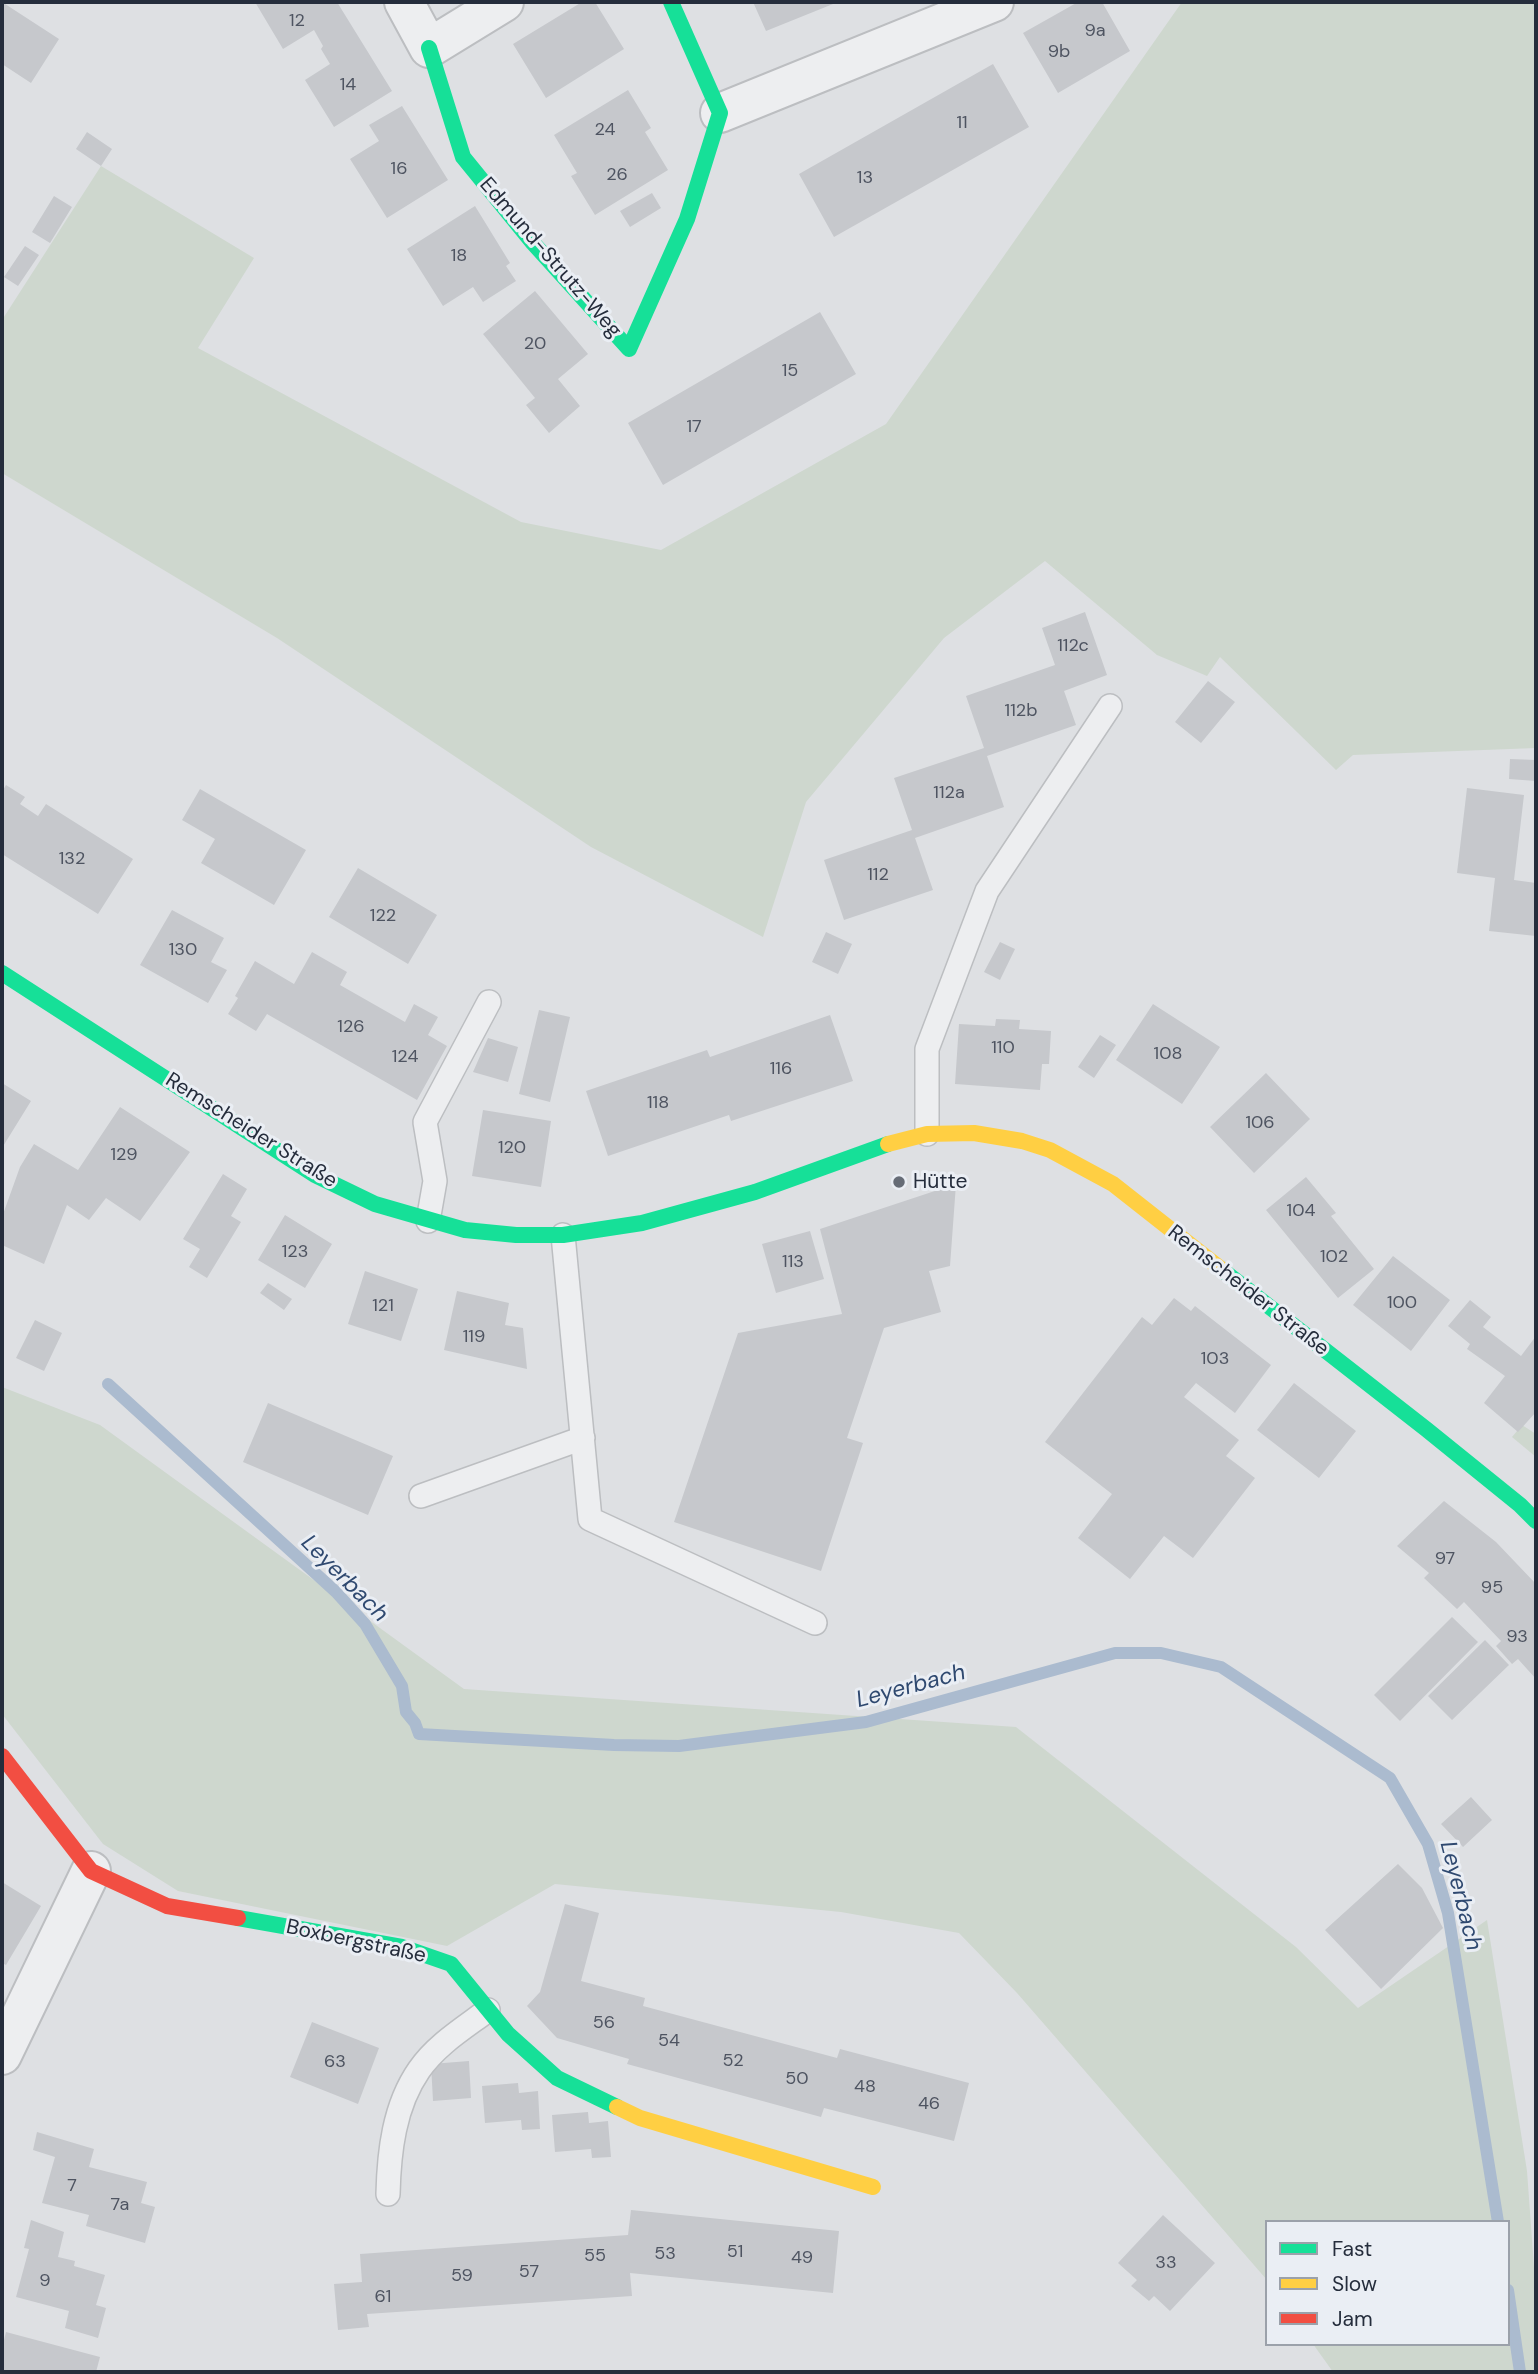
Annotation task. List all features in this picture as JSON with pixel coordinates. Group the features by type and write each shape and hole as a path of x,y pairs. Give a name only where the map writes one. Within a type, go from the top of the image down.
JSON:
{"street":[{"name":"Edmund-Strutz-Weg","path":"404,2 429,48 463,157 533,243 629,349 687,219 720,113"},
{"path":"429,48 504,2"},
{"path":"671,2 720,113 994,2"},
{"name":"Remscheider Straße","path":"2,974 315,1175 375,1204 465,1230 516,1235 563,1235 642,1223 755,1192 894,1142 927,1134 974,1133 1022,1141 1050,1150 1113,1184 1426,1429 1536,1521"},
{"name":"Boxbergstraße","path":"2,1756 91,1871 167,1906 402,1947 451,1964 508,2034 557,2078 640,2118 873,2187"},
{"path":"2,2055 91,1871"}],"lane":[{"path":"927,1134 927,1049 987,891 1110,706"},
{"path":"428,1221 435,1181 425,1122 489,1002"},
{"path":"563,1235 590,1519 815,1623"},
{"path":"421,1496 583,1438"},
{"path":"388,2194 389,2159 400,2106 419,2070 447,2040 488,2010"}],"shaded area":[{"path":"1182,2 1536,2 1536,748 1353,755 1336,770 1220,657 1207,676 1157,655 1045,561 944,638 806,802 763,937 591,847 277,638 2,473 2,320 101,166 254,258 198,348 521,522 661,550 886,424"},
{"path":"2,1387 100,1425 464,1689 1016,1727 1296,1947 1358,2008 1487,1920 1527,2171 1536,2295 1536,2372 1333,2372 1314,2346 1510,2346 1510,2220 1265,2220 1265,2278 1017,1993 959,1933 841,1912 555,1884 447,1946 178,1891 103,1844 2,1714"},
{"path":"1522,1425 1536,1434 1536,1457 1512,1437"}],"building":[{"path":"2,2 59,39 31,83 2,64"},
{"path":"255,2 337,2 392,91 334,127 305,80 330,64 314,30 283,49"},
{"path":"582,2 595,2 624,49 546,98 513,44"},
{"path":"753,2 838,2 766,31"},
{"path":"1078,2 1102,2 1130,51 1058,93 1023,33"},
{"path":"993,64 1029,127 834,237 799,174"},
{"path":"628,90 651,128 645,132 668,170 595,215 571,176 577,173 554,135"},
{"path":"402,106 448,180 387,218 350,159 379,141 369,125"},
{"path":"87,132 112,149 101,166 76,149"},
{"path":"652,193 661,208 630,227 620,211"},
{"path":"54,196 72,207 50,243 32,232"},
{"path":"475,206 510,263 506,266 516,281 483,302 473,287 443,306 407,249"},
{"path":"25,246 39,255 18,286 4,277"},
{"path":"535,291 588,354 558,379 580,406 549,433 526,405 535,398 483,334"},
{"path":"820,312 856,374 663,485 628,423"},
{"path":"1085,612 1107,675 1064,691 1076,725 987,756 1004,807 915,838 933,890 844,920 824,860 912,830 894,778 984,748 966,696 1055,665 1042,628"},
{"path":"1208,681 1235,702 1201,743 1175,722"},
{"path":"1510,759 1536,760 1536,781 1509,779"},
{"path":"6,785 25,797 20,804 38,816 46,804 133,859 98,914 2,854 2,792"},
{"path":"1467,788 1524,795 1514,880 1536,883 1536,936 1489,931 1495,878 1457,873"},
{"path":"200,789 306,850 274,905 201,863 215,839 182,820"},
{"path":"358,868 437,915 408,964 329,917"},
{"path":"172,910 224,938 211,962 227,970 208,1003 140,965"},
{"path":"826,932 852,944 838,974 812,962"},
{"path":"1000,942 1015,949 1000,980 984,972"},
{"path":"312,952 347,972 340,985 405,1022 414,1004 438,1017 428,1035 447,1046 417,1100 267,1014 256,1031 228,1014 255,961 294,984"},
{"path":"1153,1004 1220,1047 1182,1104 1116,1060"},
{"path":"539,1010 570,1017 550,1102 519,1094"},
{"path":"830,1015 853,1081 731,1121 729,1115 608,1156 586,1091 707,1050 710,1057"},
{"path":"996,1019 1020,1020 1019,1029 1051,1031 1049,1064 1042,1064 1040,1090 955,1084 959,1024 995,1026"},
{"path":"1100,1035 1116,1045 1094,1078 1078,1067"},
{"path":"488,1038 518,1047 508,1082 473,1072"},
{"path":"1266,1073 1310,1119 1254,1173 1210,1127"},
{"path":"2,1083 31,1101 2,1148"},
{"path":"120,1107 190,1152 140,1221 106,1198 89,1220 67,1205 44,1264 2,1245 2,1217 20,1167 34,1144 78,1170"},
{"path":"483,1110 551,1121 541,1187 472,1176"},
{"path":"223,1174 247,1189 231,1216 241,1222 207,1278 189,1267 200,1249 183,1239"},
{"path":"1306,1177 1336,1213 1331,1216 1374,1269 1338,1298 1266,1210"},
{"path":"956,1184 950,1266 929,1271 941,1312 884,1328 847,1438 863,1443 821,1571 674,1522 738,1333 842,1314 820,1229"},
{"path":"285,1215 332,1244 305,1288 258,1260"},
{"path":"810,1231 824,1279 776,1293 762,1244"},
{"path":"1393,1256 1450,1300 1411,1351 1353,1305"},
{"path":"365,1271 418,1289 401,1341 348,1324"},
{"path":"268,1283 292,1299 284,1310 260,1293"},
{"path":"457,1291 509,1303 505,1325 523,1328 527,1369 444,1350"},
{"path":"1174,1298 1191,1311 1195,1306 1271,1365 1235,1413 1196,1383 1184,1397 1239,1440 1226,1456 1255,1478 1193,1558 1164,1536 1130,1579 1078,1538 1112,1494 1045,1442 1142,1317 1152,1325"},
{"path":"1470,1300 1491,1317 1483,1327 1521,1356 1536,1336 1536,1412 1518,1432 1484,1403 1505,1376 1467,1349 1470,1344 1448,1326"},
{"path":"35,1320 62,1333 44,1371 16,1358"},
{"path":"1294,1383 1356,1431 1319,1478 1257,1430"},
{"path":"268,1403 393,1456 368,1515 243,1462"},
{"path":"1444,1501 1496,1542 1536,1584 1536,1679 1518,1659 1512,1664 1496,1646 1501,1641 1464,1602 1457,1609 1424,1578 1429,1573 1397,1546"},
{"path":"1452,1617 1478,1642 1400,1721 1374,1695"},
{"path":"1485,1640 1509,1665 1452,1720 1428,1696"},
{"path":"1471,1797 1492,1820 1463,1847 1441,1824"},
{"path":"1398,1864 1422,1888 1443,1928 1381,1989 1325,1930"},
{"path":"2,1882 41,1906 6,1965 2,1963"},
{"path":"565,1904 599,1913 581,1981 645,1998 643,2006 837,2058 840,2049 969,2083 954,2141 824,2108 821,2117 627,2064 629,2059 557,2038 527,2006 540,1992"},
{"path":"312,2022 379,2048 358,2104 290,2077"},
{"path":"469,2061 471,2098 433,2101 431,2064"},
{"path":"518,2083 519,2093 538,2091 540,2129 522,2130 521,2120 485,2123 482,2086"},
{"path":"588,2112 589,2123 608,2121 611,2157 592,2158 591,2149 555,2152 552,2115"},
{"path":"37,2132 94,2149 89,2167 147,2182 141,2203 155,2207 145,2243 86,2226 89,2215 42,2203 55,2157 33,2150"},
{"path":"631,2210 839,2231 833,2293 630,2273 632,2296 367,2314 369,2327 338,2330 334,2284 362,2282 360,2254 628,2235"},
{"path":"1163,2215 1215,2263 1170,2311 1154,2296 1149,2301 1131,2286 1137,2280 1118,2263"},
{"path":"31,2220 64,2232 58,2257 75,2261 74,2266 105,2275 96,2305 106,2308 98,2338 65,2328 69,2311 16,2297 29,2249 24,2248"},
{"path":"6,2332 100,2357 96,2372 2,2372 2,2348"}],"waterway":[{"name":"Leyerbach","path":"108,1384 336,1592 365,1624 402,1686 406,1712 415,1723 419,1734 679,1746 866,1722 1115,1653 1161,1653 1221,1667 1390,1778 1428,1844 1448,1913 1498,2220"},
{"name":"Leyerbach","path":"1510,2304 1520,2372"}],"traffic: fast":[{"path":"429,48 463,157 533,243 629,349 687,219 720,113 671,2"},
{"path":"2,973 315,1175 375,1204 465,1230 516,1235 563,1235 642,1223 755,1192 888,1144"},
{"path":"1221,1269 1426,1429 1536,1521"},
{"path":"238,1918 402,1947 451,1964 508,2034 557,2078 617,2107"}],"traffic: slow":[{"path":"888,1144 927,1134 974,1133 1022,1141 1050,1150 1113,1184 1221,1269"},
{"path":"617,2107 640,2118 873,2187"}],"traffic: jam":[{"path":"2,1756 91,1871 167,1906 238,1918"}],"place":[{"name":"Hütte","path":"899,1182"}]}
